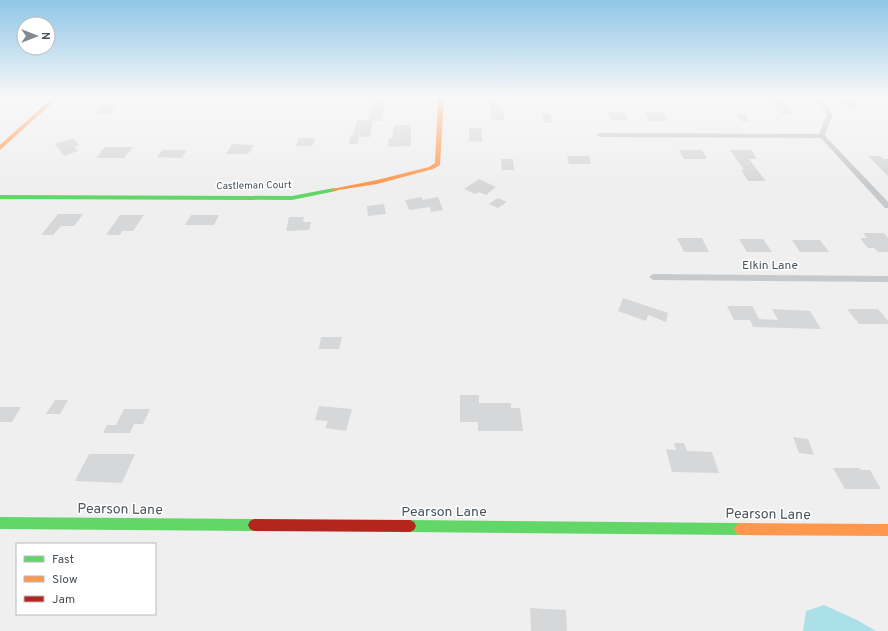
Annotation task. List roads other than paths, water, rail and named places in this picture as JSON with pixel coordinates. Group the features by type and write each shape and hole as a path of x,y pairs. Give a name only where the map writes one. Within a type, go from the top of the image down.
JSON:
{"street":[{"path":"0,148 23,127"},
{"name":"Castleman Court","path":"0,197 292,198 377,182 427,170 438,164 440,127"},
{"path":"823,136 826,127"},
{"path":"600,135 823,136 888,206"},
{"name":"Elkin Lane","path":"653,277 888,279"},
{"name":"Pearson Lane","path":"0,523 888,530"}],"water":[{"path":"824,605 857,620 876,631 803,631 806,611"}]}
